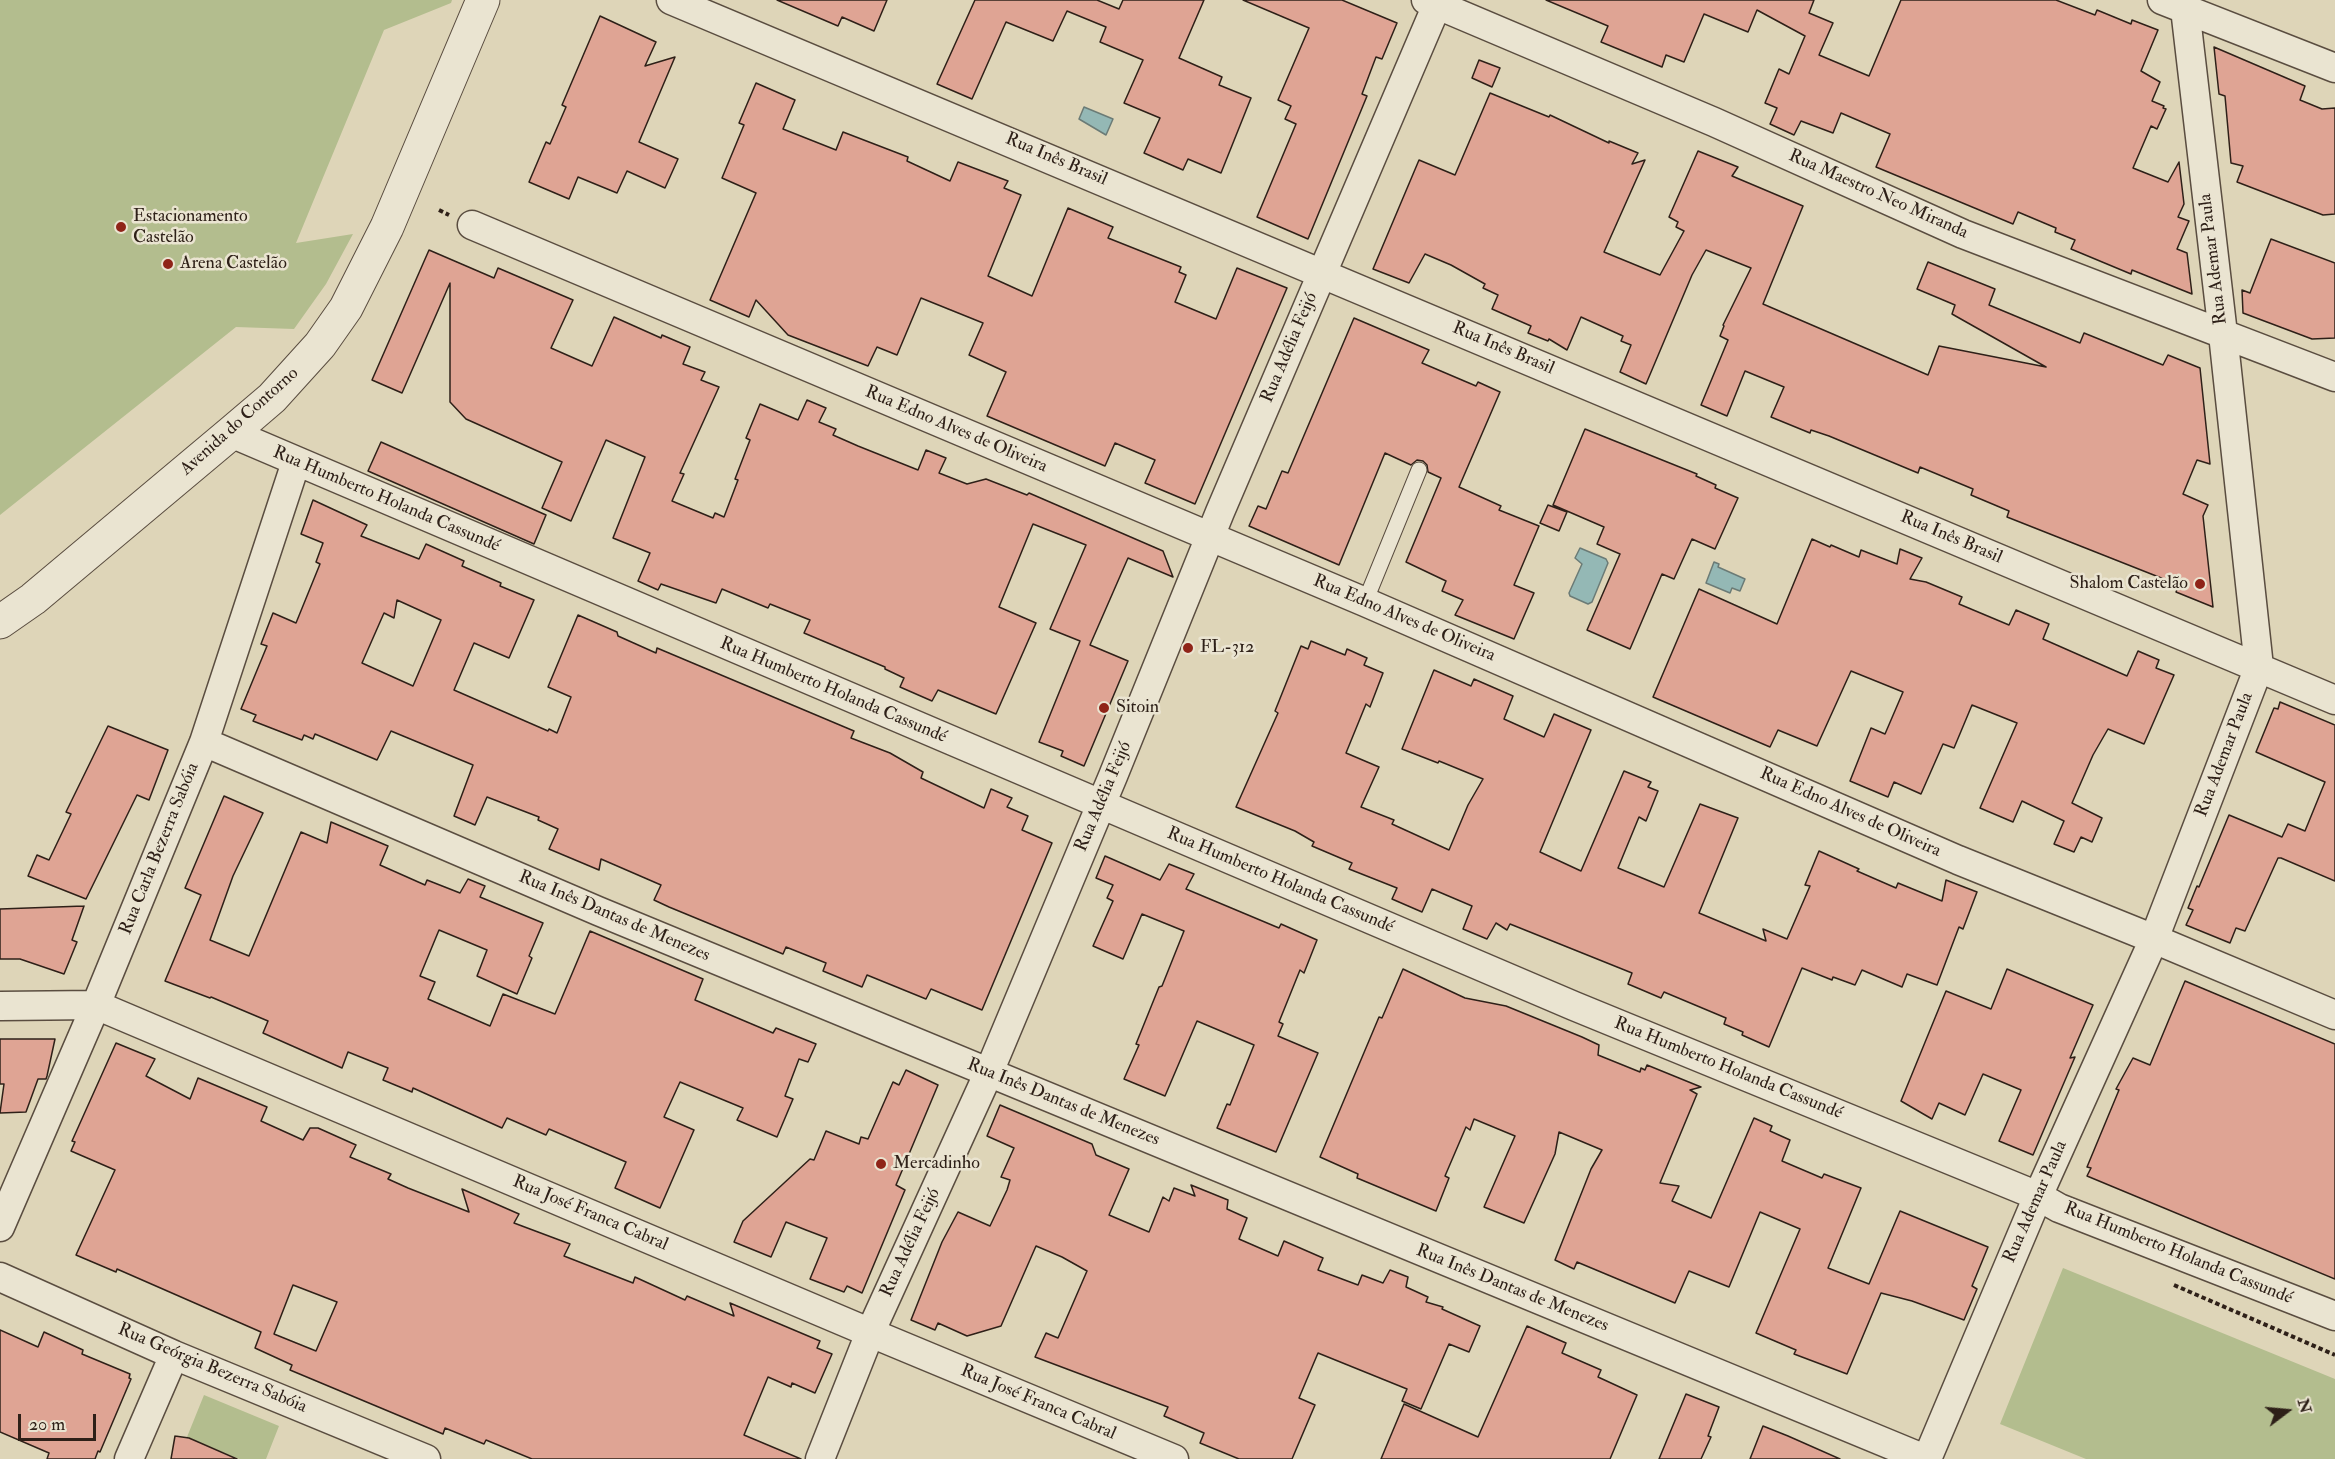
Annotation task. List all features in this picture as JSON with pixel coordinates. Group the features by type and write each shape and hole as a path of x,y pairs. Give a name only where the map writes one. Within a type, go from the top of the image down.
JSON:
{"street":[{"name":"Avenida do Contorno","path":"0,622 33,598 231,433 272,398 305,363 346,308 387,226 483,0"},
{"name":"Rua Inês Brasil","path":"671,0 2335,700"},
{"name":"Rua Adélia Feijó","path":"820,1459 870,1333 989,1072 1434,2"},
{"name":"Rua Maestro Neo Miranda","path":"1434,2 1714,122 1963,234 2335,377"},
{"name":"Rua Ademar Paula","path":"1926,1459 2038,1196 2154,939 2259,668 2223,334 2177,3"},
{"path":"2177,3 2335,68"},
{"name":"Rua Edno Alves de Oliveira","path":"472,225 1365,602 1958,860 2335,1015"},
{"name":"Rua Humberto Holanda Cassundé","path":"231,433 1563,1002 2038,1196 2059,1208 2335,1316"},
{"name":"Rua Carla Bezerra Sabóia","path":"0,1227 96,1005 204,742 296,462"},
{"name":"Rua Inês Dantas de Menezes","path":"204,742 598,911 1926,1459"},
{"name":"Rua José Franca Cabral","path":"0,1006 96,1005 870,1333 1174,1459"},
{"name":"Rua Geórgia Bezerra Sabóia","path":"0,1277 174,1355 426,1459"},
{"path":"129,1459 174,1355"}],"lane":[{"path":"1365,602 1419,470"}],"path":[{"path":"2171,1284 2335,1355"}],"green space":[{"name":"Arena Castelão","path":"0,0 452,0 451,3 384,30 296,243 353,234 326,284 294,329 236,327 0,515"},
{"path":"2063,1268 2335,1379 2335,1459 2086,1459 2000,1424"},
{"path":"204,1395 279,1426 266,1459 239,1459 187,1437"}],"water":[{"path":"1084,107 1113,119 1106,135 1079,119"},
{"path":"1580,548 1606,559 1608,563 1592,602 1588,604 1570,596 1569,593 1582,564 1575,558"},
{"path":"1714,562 1719,564 1718,567 1745,579 1740,591 1732,588 1730,593 1706,583"}],"building":[{"path":"777,0 887,0 874,31 842,17 838,26"},
{"path":"975,0 1097,0 1119,9 1123,0 1204,0 1179,58 1222,77 1219,85 1251,98 1221,173 1188,159 1183,170 1144,153 1160,118 1124,103 1143,60 1100,42 1106,27 1067,11 1053,41 1006,22 972,99 937,84"},
{"path":"1243,0 1342,0 1397,23 1382,59 1376,57 1362,94 1367,96 1308,239 1257,217 1296,124 1285,119 1291,106 1278,100 1309,28"},
{"path":"1546,0 1814,0 1809,13 1833,23 1819,55 1869,76 1901,0 2056,0 2095,15 2097,10 2131,24 2132,20 2158,30 2141,71 2160,82 2152,101 2166,109 2157,129 2151,126 2133,168 2168,182 2179,162 2184,204 2178,217 2189,221 2177,249 2187,253 2192,294 2132,270 2131,274 2071,249 2075,240 2055,232 2056,228 2018,212 2013,224 1876,167 1890,134 1841,113 1833,133 1801,121 1794,135 1770,124 1777,108 1765,103 1779,69 1789,74 1805,36 1757,10 1748,32 1704,14 1684,62 1666,55 1662,67 1601,42 1608,26"},
{"path":"600,16 656,42 645,66 675,57 639,142 678,159 665,188 627,171 617,193 578,177 569,199 529,182 546,142 550,144 566,107 562,105"},
{"path":"2214,47 2305,86 2300,100 2322,109 2335,108 2335,214 2323,215 2237,182 2243,166 2231,163 2225,96 2219,94"},
{"path":"1479,60 1500,68 1492,87 1472,78"},
{"path":"756,83 795,100 783,129 836,150 843,132 908,157 907,161 950,181 958,162 1008,181 1004,188 1021,195 988,276 1032,296 1068,208 1113,227 1108,238 1181,267 1179,272 1186,275 1175,302 1216,319 1237,268 1287,288 1195,504 1145,483 1155,460 1115,443 1105,466 987,416 1006,372 969,355 983,323 921,298 897,355 877,347 868,366 788,335 756,300 749,317 710,300 756,193 722,178 744,125 739,123"},
{"path":"1490,93 1549,117 1550,115 1609,143 1609,141 1638,153 1632,164 1645,160 1604,252 1660,275 1684,231 1676,227 1678,222 1669,217 1698,151 1738,167 1732,176 1803,206 1763,304 1928,375 1939,346 2046,367 1952,314 1955,305 1917,289 1928,262 1995,289 1989,305 2080,343 2084,333 2163,365 2168,355 2200,368 2210,464 2197,460 2183,494 2208,505 2203,516 2213,607 2176,592 2179,585 2007,517 2009,511 1971,495 1973,489 1920,467 1918,473 1829,436 1811,430 1810,433 1771,417 1784,387 1745,371 1727,416 1701,405 1728,340 1720,336 1723,325 1751,268 1706,250 1692,275 1646,384 1620,372 1631,345 1621,341 1623,336 1581,317 1567,350 1549,339 1548,341 1528,333 1531,326 1492,309 1498,295 1483,288 1485,284 1425,254 1409,283 1373,269 1419,160 1455,175"},
{"path":"2271,239 2335,263 2335,338 2312,339 2243,313 2242,290 2250,293"},
{"path":"429,250 494,278 498,268 573,300 551,348 592,366 614,317 661,338 662,335 690,347 683,364 705,372 701,380 719,387 680,473 684,474 672,501 713,518 715,513 724,517 750,440 746,438 760,404 798,420 807,400 826,408 819,422 836,429 833,435 858,446 918,470 926,450 946,458 939,473 967,484 986,479 1027,495 1029,493 1163,551 1173,577 1128,558 1090,645 1128,661 1084,766 1061,756 1063,751 1039,742 1080,641 1050,629 1086,545 1033,524 999,607 1036,623 996,714 938,690 932,701 900,687 904,678 885,667 804,633 810,620 770,604 768,608 722,589 716,603 661,584 658,590 638,581 650,553 613,538 645,457 606,440 571,521 542,508 562,462 466,419 450,402 450,283 402,393 372,380"},
{"path":"1354,318 1429,350 1422,363 1476,386 1478,382 1500,392 1459,487 1501,506 1499,510 1539,526 1514,585 1534,593 1514,639 1455,615 1463,600 1442,591 1446,581 1406,562 1441,478 1428,472 1427,465 1423,461 1417,460 1411,465 1385,453 1339,565 1249,526 1258,506 1266,509 1282,471 1288,473"},
{"path":"1585,429 1697,474 1696,476 1716,485 1715,488 1738,498 1715,549 1692,539 1674,579 1662,574 1630,649 1587,630 1620,554 1597,544 1604,527 1553,505"},
{"path":"381,442 546,515 534,544 368,471"},
{"path":"313,500 367,525 361,536 419,559 426,544 464,561 462,566 501,583 500,586 534,600 509,658 474,643 454,690 548,731 549,729 557,733 571,697 548,687 578,615 656,653 657,648 854,731 851,738 890,753 923,772 921,778 984,808 991,789 1012,798 1007,807 1028,816 1022,830 1052,843 982,1010 931,989 926,999 867,975 862,987 823,971 826,963 786,947 783,954 669,907 654,900 661,885 601,859 599,870 549,849 558,829 538,820 539,817 487,797 475,825 454,816 473,765 391,731 377,760 315,734 313,739 304,735 302,740 253,721 256,715 241,709 267,646 261,644 273,613 296,623 320,564 316,562 323,543 301,534","holes":["397,600 441,620 413,686 362,663 384,613 394,618"]},
{"path":"1548,505 1567,512 1559,531 1540,523"},
{"path":"1812,539 1859,557 1861,550 1897,564 1900,549 1922,558 1910,579 1926,582 1962,597 1959,604 2009,625 2016,610 2049,624 2043,639 2127,676 2138,651 2159,660 2156,668 2174,675 2144,744 2108,729 2093,755 2072,803 2102,818 2092,842 2081,837 2074,852 2054,844 2064,821 2022,801 2013,822 1980,808 2017,723 1972,705 1954,748 1943,744 1921,794 1894,782 1888,797 1850,781 1871,728 1885,734 1903,692 1851,671 1817,746 1778,730 1770,747 1653,697 1699,589 1777,624"},
{"path":"1311,641 1345,655 1347,649 1367,658 1364,665 1383,673 1370,707 1366,704 1346,753 1379,767 1361,807 1394,820 1392,824 1449,850 1468,805 1483,779 1402,749 1434,670 1471,686 1474,679 1513,696 1504,719 1544,737 1554,714 1591,730 1540,852 1581,871 1624,771 1651,782 1648,787 1658,791 1646,821 1639,817 1618,868 1664,887 1700,804 1738,818 1699,913 1766,941 1763,929 1787,939 1810,886 1805,885 1819,851 1896,888 1898,883 1942,901 1946,880 1977,892 1963,929 1959,927 1937,985 1907,974 1902,987 1862,970 1855,985 1833,977 1832,980 1802,968 1769,1047 1724,1024 1726,1018 1664,992 1661,998 1628,984 1632,973 1510,924 1507,930 1496,923 1487,939 1463,929 1472,906 1432,889 1422,912 1392,899 1397,888 1349,869 1352,863 1312,846 1314,842 1295,831 1236,807 1278,713 1275,711 1301,646 1308,649"},
{"path":"2280,702 2335,725 2335,881 2278,858 2245,931 2236,928 2230,943 2186,925 2193,910 2188,908 2229,815 2282,837 2288,824 2305,831 2325,782 2256,752 2274,708 2278,709"},
{"path":"108,726 168,750 149,800 137,795 86,899 28,876 37,855 49,860 71,814 66,812"},
{"path":"224,796 263,813 233,876 210,940 249,956 301,832 327,843 331,822 388,846 380,865 425,885 427,880 460,893 468,879 485,886 480,897 543,923 517,994 477,976 487,950 439,930 420,976 435,982 428,999 490,1026 503,994 555,1014 590,931 703,979 695,1000 773,1033 776,1028 816,1044 808,1062 799,1059 785,1096 793,1099 777,1137 737,1120 743,1108 680,1082 664,1117 694,1130 660,1208 615,1188 626,1162 549,1129 546,1135 507,1118 502,1128 413,1088 412,1092 383,1080 388,1068 348,1052 342,1068 263,1033 268,1021 165,981 201,895 185,888"},
{"path":"1105,856 1160,880 1169,864 1194,874 1186,889 1279,928 1281,924 1317,940 1304,973 1300,970 1279,1022 1283,1024 1278,1036 1318,1053 1276,1152 1217,1128 1227,1104 1230,1105 1254,1045 1197,1021 1165,1096 1124,1079 1139,1045 1136,1044 1159,987 1162,986 1184,931 1142,914 1123,959 1093,946 1113,901 1107,898 1113,885 1096,878"},
{"path":"84,906 72,940 77,942 64,974 20,959 0,959 0,909"},
{"path":"1403,969 1465,998 1506,1006 1582,1037 1599,1045 1598,1055 1640,1072 1641,1068 1645,1070 1647,1065 1701,1087 1690,1090 1697,1094 1660,1183 1679,1186 1672,1201 1711,1218 1754,1118 1772,1126 1770,1131 1790,1140 1782,1161 1822,1178 1824,1174 1861,1188 1828,1268 1869,1284 1900,1211 1988,1247 1972,1286 1977,1289 1964,1320 1912,1301 1881,1293 1847,1374 1794,1354 1796,1350 1756,1333 1800,1229 1760,1212 1729,1287 1689,1271 1675,1303 1577,1262 1574,1269 1555,1260 1591,1169 1602,1150 1559,1132 1555,1154 1524,1223 1484,1207 1515,1136 1474,1119 1470,1130 1466,1127 1445,1176 1449,1178 1436,1211 1357,1178 1358,1174 1320,1157 1379,1017 1382,1018"},
{"path":"2007,969 2093,1005 2070,1058 2075,1057 2033,1155 1999,1141 2021,1090 1983,1074 1965,1115 1939,1103 1932,1119 1901,1101 1946,991 1991,1009"},
{"path":"2185,981 2335,1044 2335,1279 2087,1176 2091,1168 2087,1167 2119,1090 2116,1089 2133,1058 2150,1065"},
{"path":"0,1039 55,1039 46,1079 38,1079 26,1112 0,1113 4,1084 0,1084"},
{"path":"116,1043 155,1059 146,1076 190,1099 198,1078 267,1107 261,1121 303,1140 310,1128 318,1128 356,1145 350,1157 391,1174 388,1179 408,1188 469,1212 462,1189 519,1214 514,1223 570,1244 564,1256 633,1283 635,1277 685,1300 687,1296 734,1316 730,1303 820,1341 817,1348 832,1354 815,1393 792,1383 791,1387 768,1377 744,1435 801,1459 532,1459 486,1440 484,1444 445,1428 443,1434 290,1370 292,1365 255,1348 261,1332 117,1269 116,1272 76,1255 115,1170 71,1151 75,1142 72,1141","holes":["293,1285 337,1302 316,1351 274,1334"]},
{"path":"906,1070 938,1085 896,1185 905,1190 862,1293 847,1286 844,1292 810,1279 827,1238 786,1222 771,1257 734,1242 743,1221 810,1159 814,1160 826,1131 859,1144 861,1137 868,1139 893,1082 899,1085"},
{"path":"1000,1105 1092,1144 1096,1155 1129,1169 1109,1215 1149,1232 1163,1197 1169,1201 1174,1188 1195,1196 1191,1185 1228,1200 1227,1209 1247,1218 1239,1239 1278,1256 1284,1241 1323,1258 1318,1270 1358,1285 1362,1275 1383,1283 1390,1270 1408,1277 1406,1287 1428,1297 1426,1302 1443,1307 1442,1309 1480,1326 1469,1352 1449,1344 1421,1409 1402,1401 1407,1389 1318,1353 1299,1398 1315,1405 1292,1459 1239,1459 1200,1443 1204,1433 1164,1416 1168,1407 1035,1357 1046,1333 1058,1338 1087,1271 1062,1257 1036,1246 1001,1326 967,1336 938,1323 935,1330 911,1320 942,1242 958,1212 990,1226 1007,1190 1010,1180 1001,1177 1014,1148 987,1136"},
{"path":"1527,1326 1566,1343 1562,1353 1601,1370 1598,1377 1637,1395 1610,1459 1381,1459 1404,1404 1478,1437"},
{"path":"0,1330 38,1347 44,1332 83,1350 82,1354 130,1374 131,1379 95,1459 47,1459 49,1453 0,1432"},
{"path":"1686,1394 1719,1407 1708,1436 1711,1437 1701,1459 1659,1459"},
{"path":"1763,1426 1788,1436 1840,1459 1750,1459"},
{"path":"175,1436 189,1438 237,1459 171,1459"}],"place":[{"name":"Estacionamento Castelão","path":"121,227"},
{"name":"Arena Castelão","path":"168,264"},
{"name":"Shalom Castelão","path":"2200,584"},
{"name":"FL-312","path":"1188,648"},
{"name":"Sitoin","path":"1104,708"},
{"name":"Mercadinho","path":"881,1164"}]}
